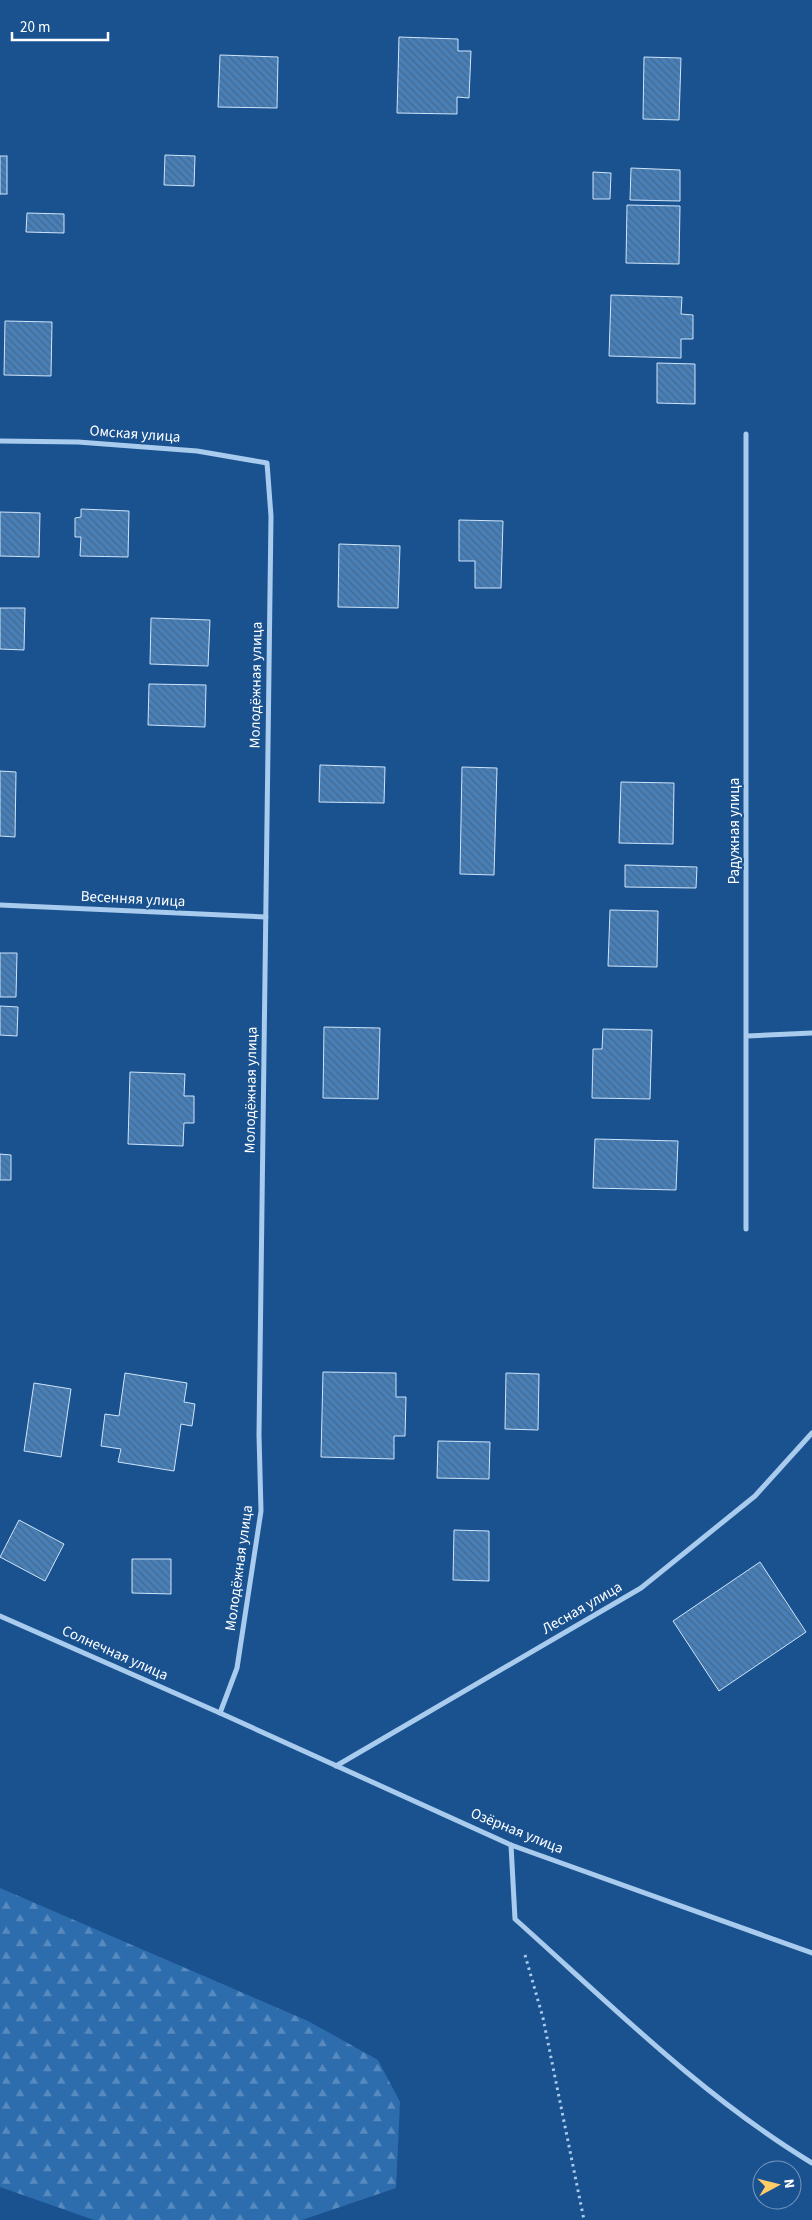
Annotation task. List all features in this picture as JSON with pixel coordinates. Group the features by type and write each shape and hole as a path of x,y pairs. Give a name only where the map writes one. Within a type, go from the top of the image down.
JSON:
{"street":[{"name":"Радужная улица","path":"746,434 746,1229"},
{"name":"Омская улица","path":"0,441 78,442 197,451 267,463"},
{"name":"Молодёжная улица","path":"220,1713 237,1668 261,1511 259,1435 271,516 267,463"},
{"name":"Весенняя улица","path":"0,905 266,917"},
{"path":"747,1036 812,1033"},
{"name":"Лесная улица","path":"336,1766 641,1588 755,1496 812,1433"},
{"name":"Солнечная улица","path":"0,1616 220,1713"},
{"name":"Озёрная улица","path":"220,1713 511,1845 812,1953"},
{"path":"511,1845 515,1919 668,2056 774,2140 812,2164"}],"path":[{"path":"515,1919 543,2018 584,2220"}],"green space":[{"path":"0,1888 308,2021 378,2060 400,2102 396,2188 302,2220 94,2220 0,2187"}],"building":[{"path":"399,37 458,39 458,51 471,51 469,98 457,97 457,114 397,113"},
{"path":"220,55 278,57 277,108 218,107"},
{"path":"644,57 681,58 679,120 643,119"},
{"path":"165,155 195,156 194,186 164,185"},
{"path":"0,156 7,156 7,194 0,194"},
{"path":"631,168 680,170 680,201 630,200"},
{"path":"593,172 611,173 610,199 593,199"},
{"path":"627,205 680,206 679,264 626,263"},
{"path":"27,213 64,214 64,233 26,232"},
{"path":"611,295 682,297 681,314 693,315 693,339 681,339 681,358 609,356"},
{"path":"5,321 52,322 51,376 4,375"},
{"path":"657,363 695,364 695,404 657,403"},
{"path":"81,509 129,511 128,557 80,556 81,537 75,537 75,518 81,517"},
{"path":"0,512 40,513 39,557 0,556"},
{"path":"459,520 503,521 501,588 475,588 475,561 459,561"},
{"path":"339,544 400,546 398,608 338,607"},
{"path":"0,608 25,608 24,650 0,649"},
{"path":"151,618 210,620 208,666 150,664"},
{"path":"149,684 206,685 205,727 148,725"},
{"path":"320,765 385,767 384,803 319,802"},
{"path":"462,767 497,768 494,875 460,874"},
{"path":"0,771 16,772 15,837 0,836"},
{"path":"621,782 674,783 673,844 619,843"},
{"path":"625,865 697,867 696,888 625,887"},
{"path":"610,910 658,911 657,967 608,966"},
{"path":"0,953 17,953 16,997 0,997"},
{"path":"0,1006 18,1007 17,1036 0,1035"},
{"path":"324,1027 380,1028 378,1099 323,1098"},
{"path":"603,1029 652,1030 650,1099 592,1098 593,1049 602,1049"},
{"path":"130,1072 185,1074 184,1096 194,1096 194,1123 184,1123 183,1146 128,1144"},
{"path":"595,1139 678,1141 676,1190 593,1188"},
{"path":"0,1154 11,1155 11,1180 0,1180"},
{"path":"323,1372 396,1373 396,1397 406,1397 405,1436 394,1436 394,1459 321,1457"},
{"path":"125,1373 187,1383 184,1402 195,1404 192,1426 181,1424 174,1471 118,1462 121,1449 101,1446 105,1414 119,1416"},
{"path":"506,1373 539,1374 538,1430 505,1429"},
{"path":"34,1383 71,1389 61,1457 24,1451"},
{"path":"438,1441 490,1442 489,1479 437,1478"},
{"path":"19,1520 64,1544 45,1581 0,1557"},
{"path":"454,1530 489,1531 489,1581 453,1580"},
{"path":"132,1559 171,1559 171,1594 132,1593"},
{"path":"760,1562 806,1632 719,1691 673,1621"}]}
